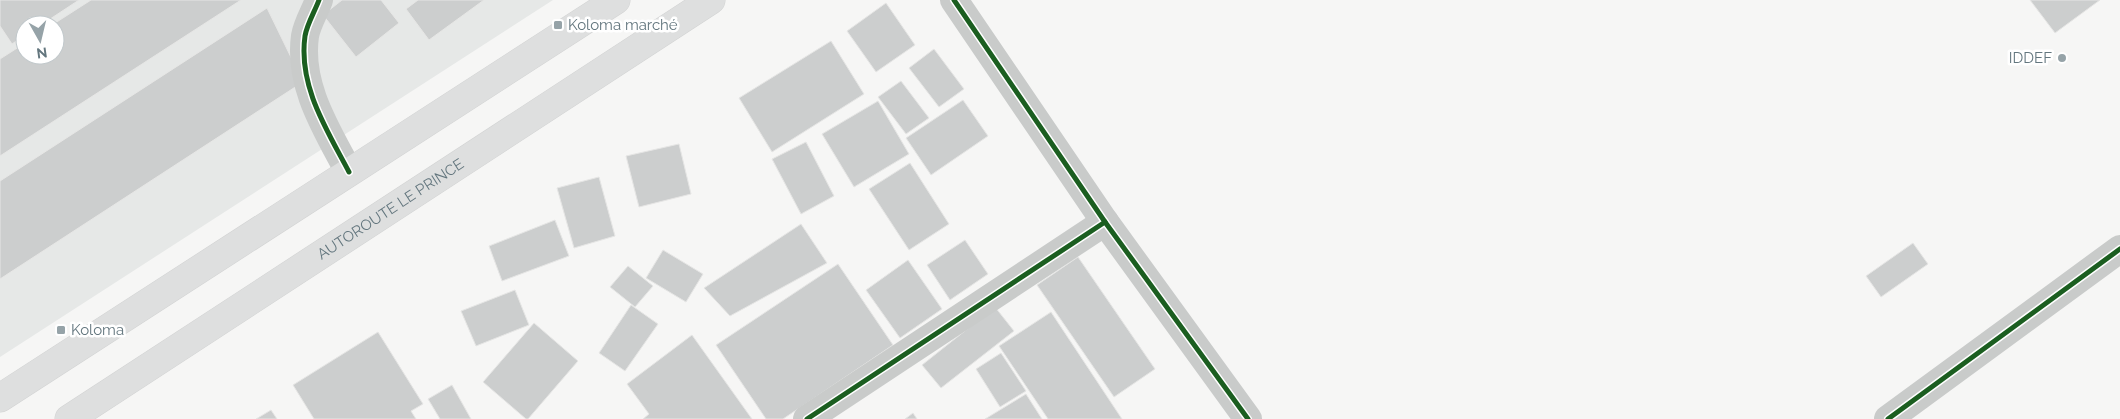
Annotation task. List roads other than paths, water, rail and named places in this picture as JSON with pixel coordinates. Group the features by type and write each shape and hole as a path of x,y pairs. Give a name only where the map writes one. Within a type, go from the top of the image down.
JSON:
{"main road":[{"path":"0,398 616,0"},
{"name":"AUTOROUTE LE PRINCE","path":"69,419 712,0"}],"street":[{"path":"319,0 305,35 305,73 314,105 349,172"},
{"path":"954,0 1105,222 1248,419"},
{"path":"807,419 1105,222"},
{"path":"1888,419 2120,249"}],"place":[{"name":"Koloma marché","path":"558,25"},
{"name":"IDDEF","path":"2062,58"},
{"name":"Koloma","path":"61,330"}]}
